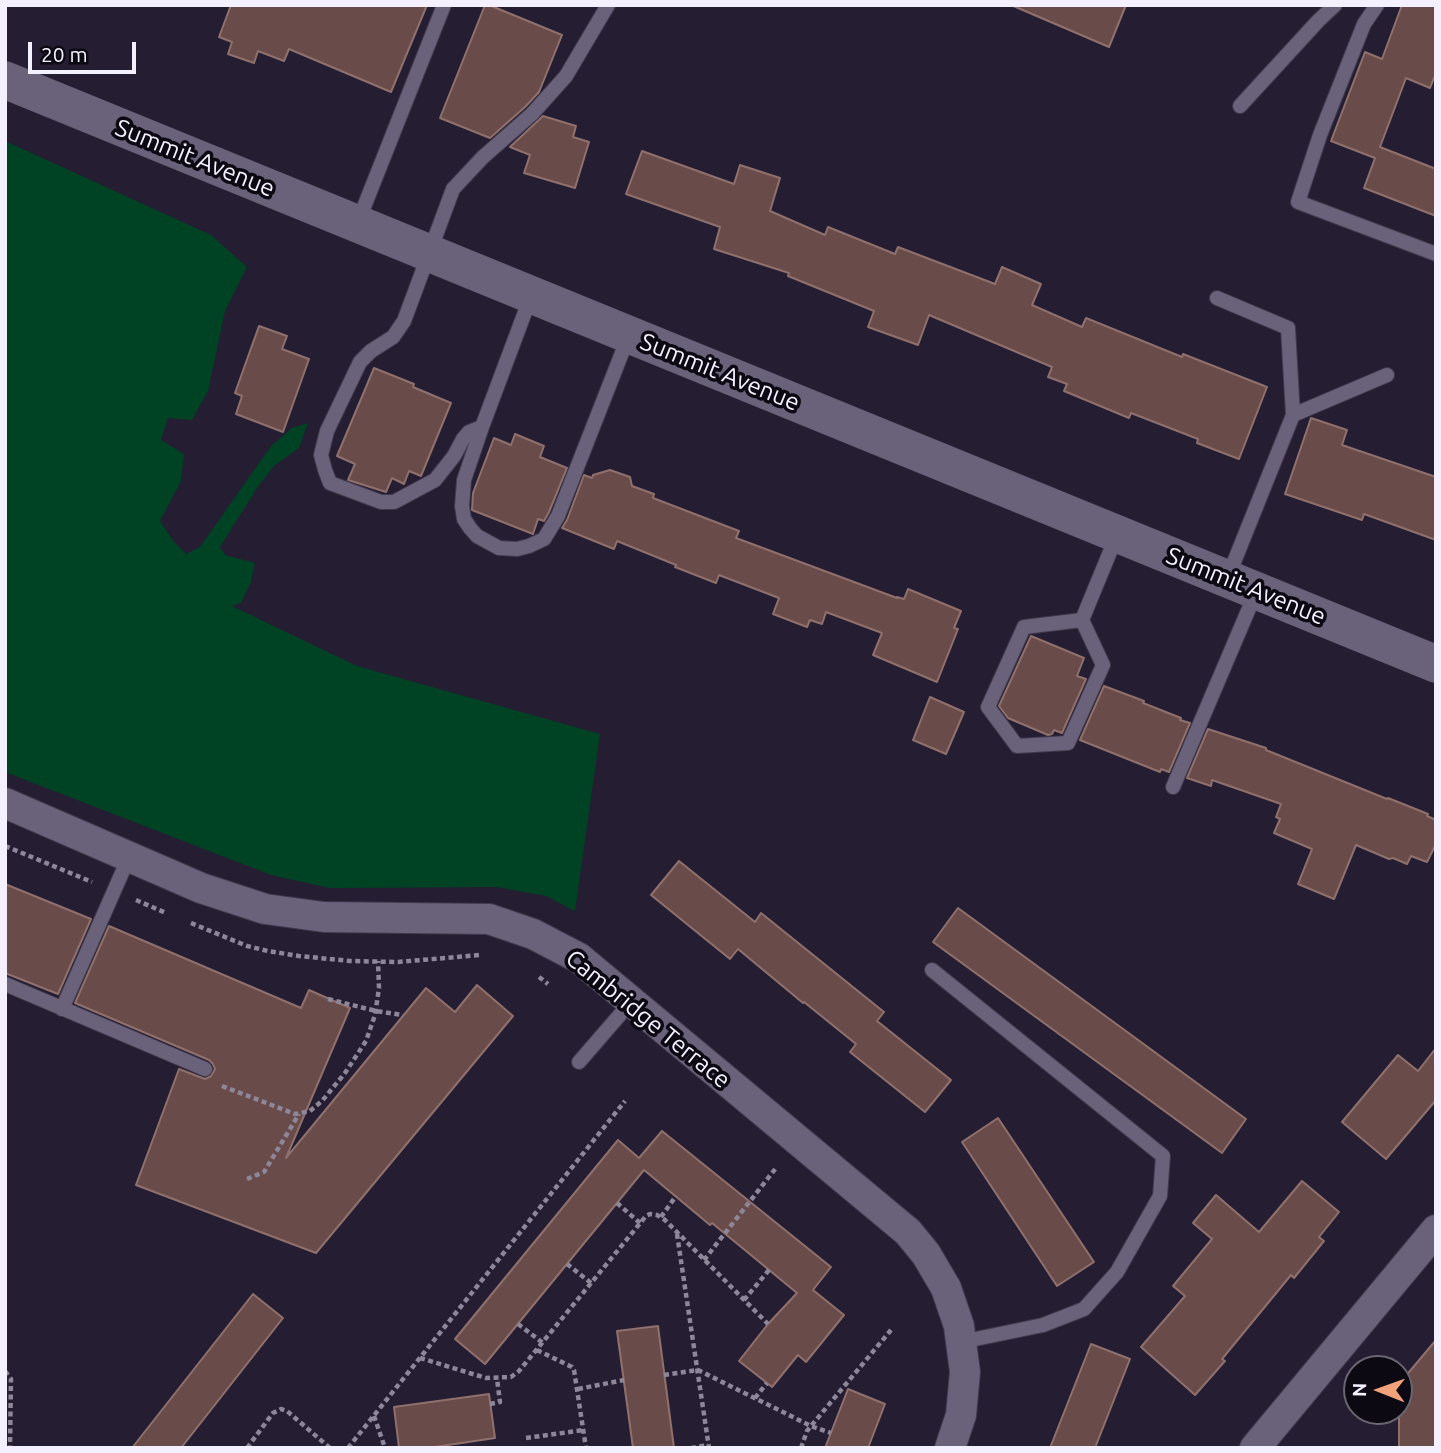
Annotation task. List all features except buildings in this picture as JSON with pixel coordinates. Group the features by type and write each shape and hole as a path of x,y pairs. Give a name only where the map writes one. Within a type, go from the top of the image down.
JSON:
{"street":[{"name":"Summit Avenue","path":"5,80 1436,664"},
{"name":"Cambridge Terrace","path":"5,803 201,888 265,909 324,918 489,919 533,934 579,958 908,1232 926,1254 946,1288 959,1326 965,1372 961,1415 950,1448"},
{"path":"1255,1448 1436,1230"}],"lane":[{"path":"357,224 444,5"},
{"path":"482,426 469,432 435,480 394,502 381,502 330,483 321,455 327,431 360,362 371,351 393,337 404,321 453,189 483,157 532,114 566,76 608,5"},
{"path":"1240,106 1335,5"},
{"path":"1377,5 1364,24 1320,135 1298,202 1436,254"},
{"path":"531,295 464,480 464,519 477,536 499,548 517,549 544,539 558,516 629,335"},
{"path":"1173,787 1242,584 1293,415 1288,328 1217,298"},
{"path":"1293,415 1387,375"},
{"path":"1082,620 1024,626 988,707 1017,746 1068,743 1103,665 1082,620 1118,534"},
{"path":"62,1009 129,857"},
{"path":"932,970 1163,1156 1160,1196 1117,1272 1084,1309 1043,1325 961,1342"},
{"path":"5,984 205,1069"},
{"path":"579,1062 631,1002"}],"path":[{"path":"222,1086 295,1114 310,1111 345,1073 366,1041 376,1011 378,961"},
{"path":"328,999 404,1015"},
{"path":"348,1448 625,1101"},
{"path":"247,1179 264,1172 299,1113"},
{"path":"704,1260 776,1168"},
{"path":"661,1217 676,1196"},
{"path":"617,1203 640,1223"},
{"path":"420,1358 486,1378 511,1377 537,1350 650,1214 661,1217 768,1324"},
{"path":"677,1232 709,1446 691,1448"},
{"path":"567,1264 591,1283"},
{"path":"744,1300 769,1270"},
{"path":"518,1324 542,1342"},
{"path":"800,1448 807,1431 891,1330"},
{"path":"537,1350 572,1367 576,1376 586,1448"},
{"path":"664,1375 698,1370 811,1426 831,1433"},
{"path":"5,1371 11,1379 10,1448"},
{"path":"490,1404 500,1402 497,1379"},
{"path":"578,1389 624,1380"},
{"path":"755,1398 767,1383"},
{"path":"247,1448 273,1413 281,1409 287,1411 330,1448"},
{"path":"374,1416 385,1448"},
{"path":"526,1438 584,1430"}],"green space":[{"path":"5,141 211,235 247,267 225,311 208,391 192,420 168,418 161,440 184,454 181,481 160,521 186,554 200,547 271,446 292,428 308,423 299,448 274,466 220,547 225,555 255,563 251,582 241,603 232,606 357,666 600,734 575,911 546,896 497,887 329,888 271,875 5,772"}]}
